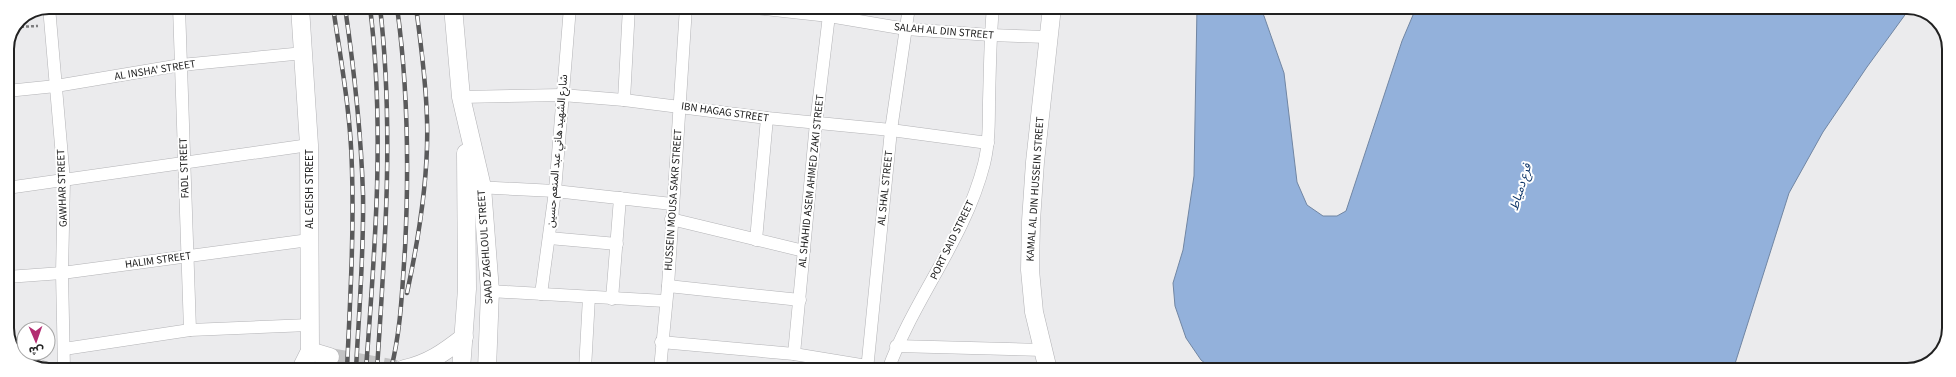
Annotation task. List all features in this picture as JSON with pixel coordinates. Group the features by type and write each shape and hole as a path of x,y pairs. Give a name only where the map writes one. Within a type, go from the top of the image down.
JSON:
{"main road":[{"name":"AL GEISH STREET","path":"301,14 309,145 310,351 306,363"},
{"name":"SAAD ZAGHLOUL STREET","path":"454,14 461,97 490,292 487,363"},
{"name":"KAMAL AL DIN HUSSEIN STREET","path":"1046,363 1034,312 1030,270 1031,221 1035,162 1047,38 1051,14"},
{"name":"SAAD ZAGHLOUL STREET","path":"462,363 474,187"},
{"path":"425,363 435,358 464,337"},
{"path":"310,351 330,357"}],"street":[{"name":"GAWHAR STREET","path":"50,14 64,180 62,274 64,363"},
{"name":"FADL STREET","path":"179,14 183,164 190,330"},
{"name":"شارع الشهيد هاني عبد المنعم حسين","path":"541,294 555,192 569,14"},
{"path":"624,100 629,14"},
{"name":"HUSSEIN MOUSA SAKR STREET","path":"660,363 665,301 668,286 672,204 686,14"},
{"name":"AL SHAHID ASEM AHMED ZAKI STREET","path":"794,354 816,123 829,14"},
{"name":"SALAH AL DIN STREET","path":"839,14 906,28 1047,38"},
{"name":"AL SHAL STREET","path":"868,363 891,130 908,14"},
{"name":"PORT SAID STREET","path":"890,363 896,346 959,231 974,197 984,164 988,143 990,35 992,14"},
{"name":"AL INSHA' STREET","path":"14,90 56,86 181,65 304,53"},
{"name":"IBN HAGAG STREET","path":"461,97 562,95 624,100 767,118 891,130 988,143"},
{"path":"756,240 767,118"},
{"path":"14,187 309,145"},
{"path":"474,187 555,192 672,204"},
{"path":"612,299 620,198"},
{"path":"672,218 804,251"},
{"path":"549,238 617,244"},
{"name":"HALIM STREET","path":"14,276 62,274 309,240"},
{"path":"668,286 800,300"},
{"path":"490,292 665,301"},
{"path":"585,363 589,297"},
{"path":"64,348 190,330 309,324"},
{"path":"661,342 794,354 841,363"},
{"path":"896,346 1043,350"}],"path":[{"path":"22,27 51,25"}],"water":[{"name":"فرع دمياط","path":"1197,14 1263,14 1284,73 1297,182 1307,205 1323,216 1337,216 1346,211 1402,41 1413,14 1906,14 1867,67 1823,132 1789,193 1735,363 1205,363 1201,360 1186,338 1175,306 1173,283 1183,250 1194,176"}],"tunnel":[{"path":"330,357 363,363"}],"railway":[{"path":"334,14 345,88 351,149 352,245 347,363"},
{"path":"346,14 357,100 363,194 362,260 356,363"},
{"path":"366,363 373,279 378,143 375,52 371,14"},
{"path":"377,363 387,188 387,97 381,14"},
{"path":"392,363 401,310 407,189 407,128 401,37 398,14"},
{"path":"407,293 425,184 427,141 424,77 417,14"}]}
